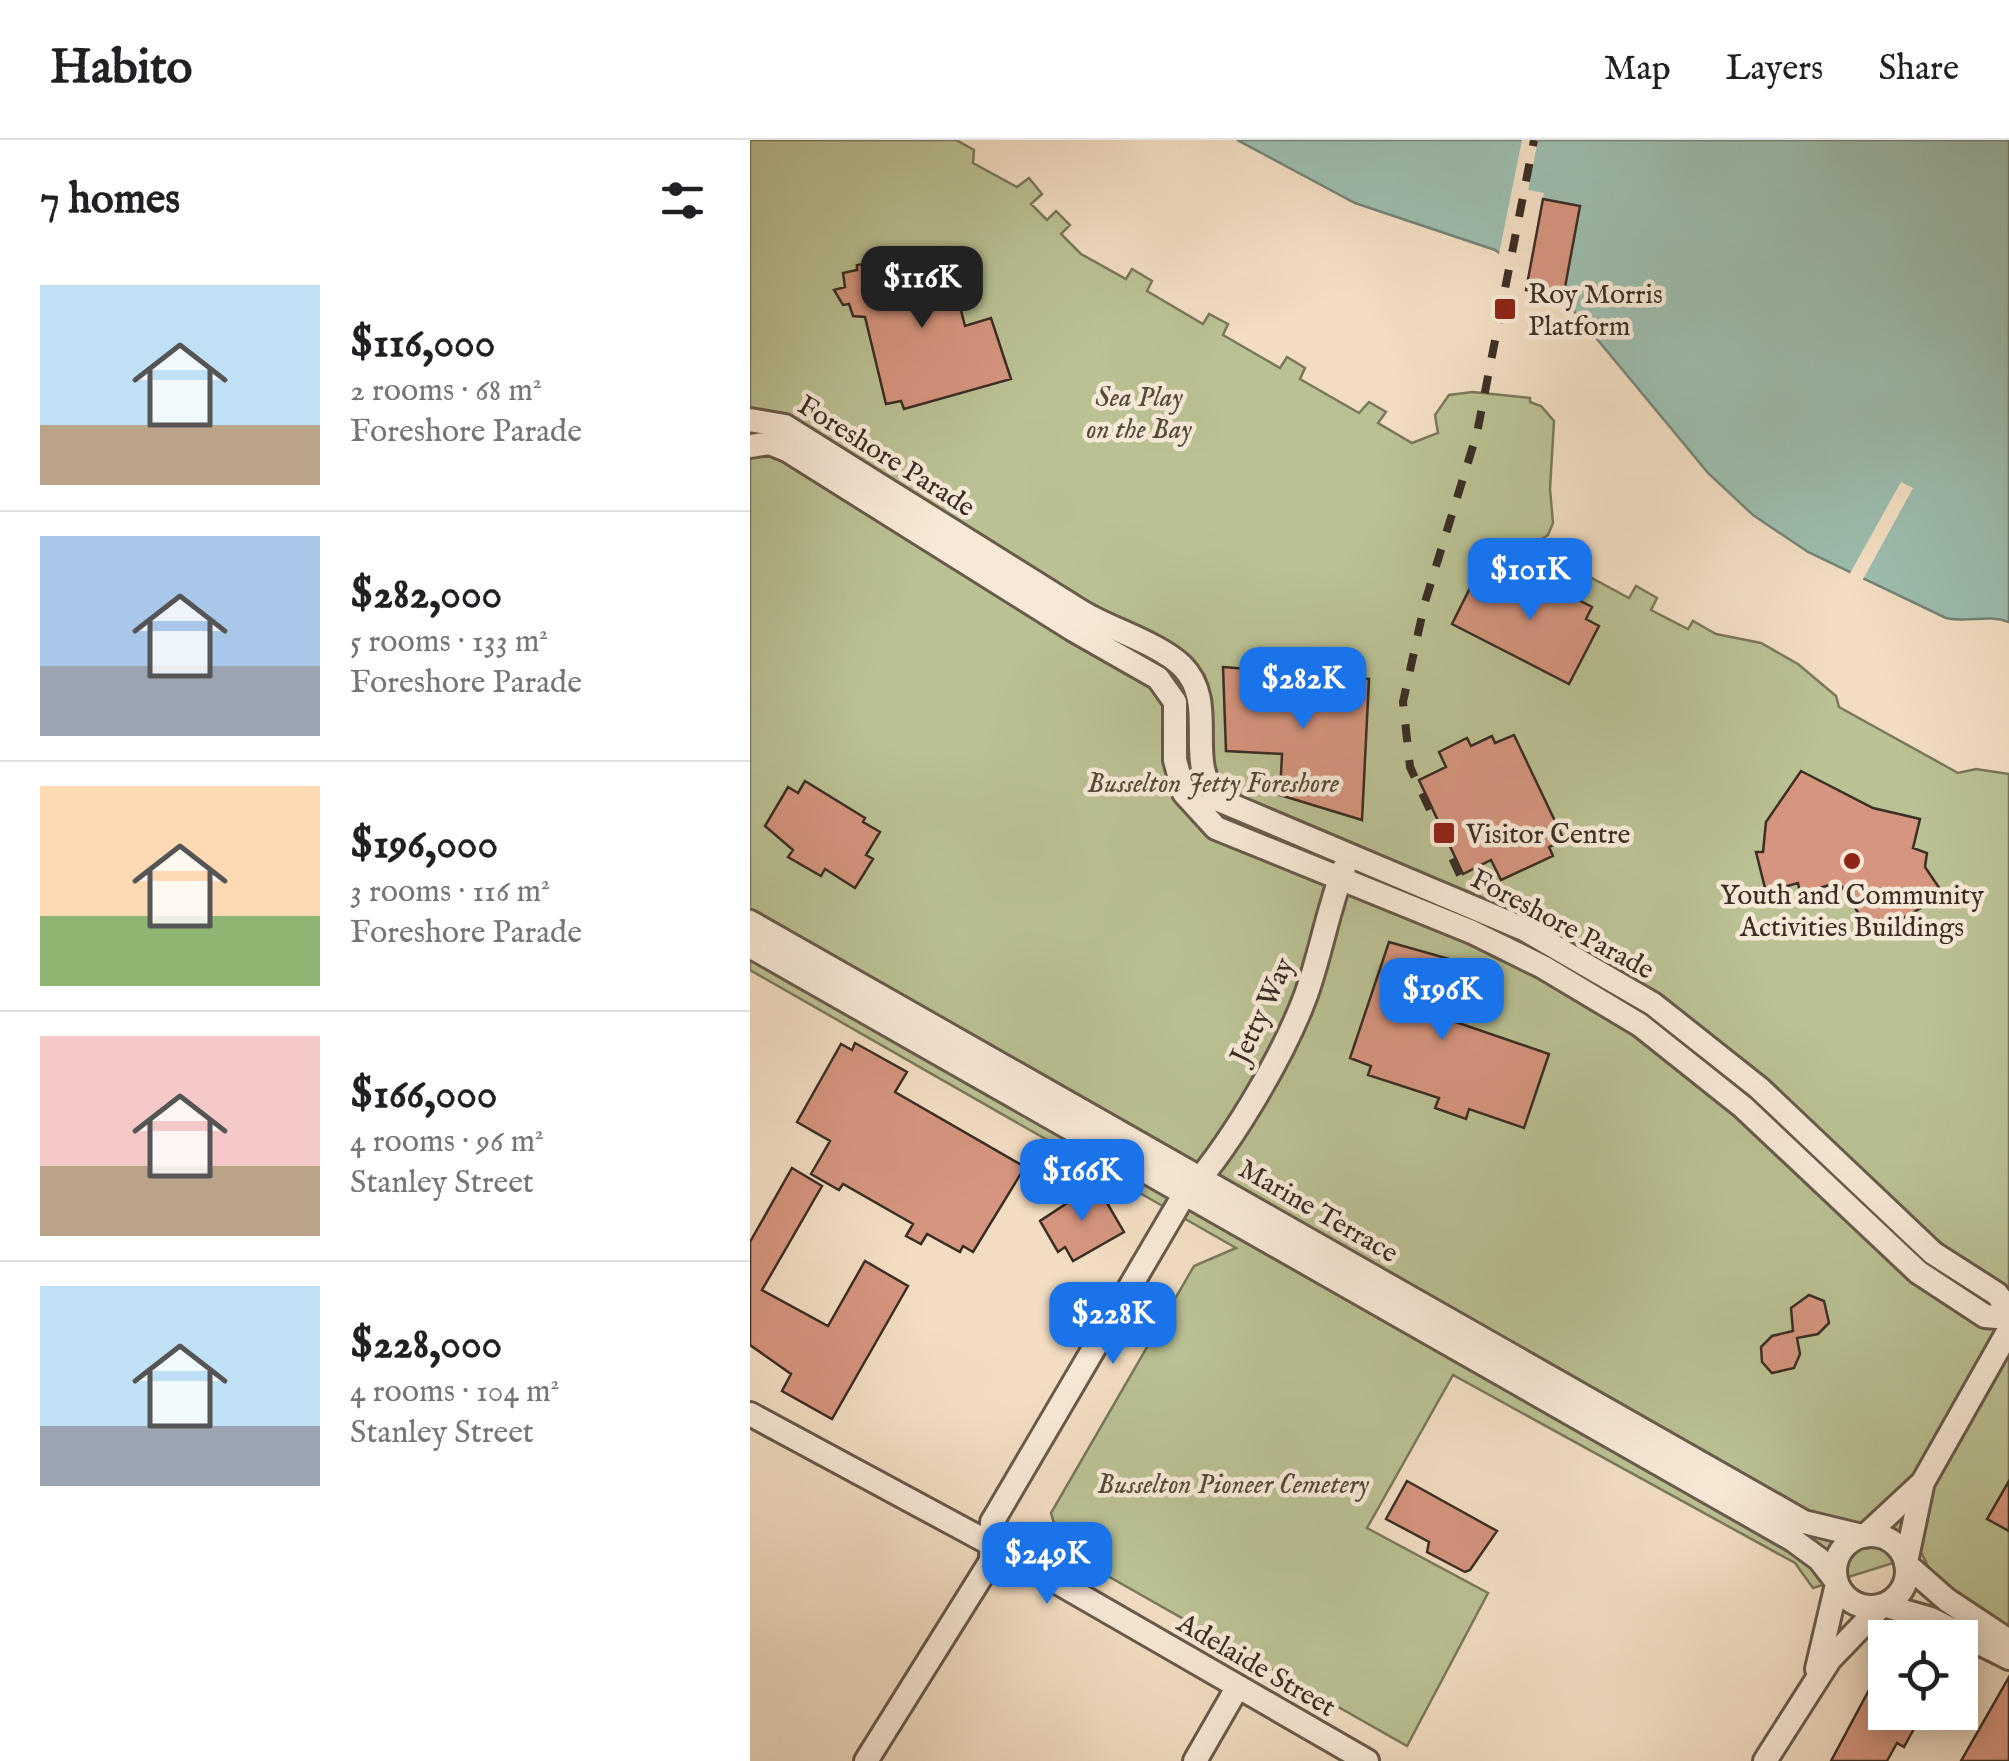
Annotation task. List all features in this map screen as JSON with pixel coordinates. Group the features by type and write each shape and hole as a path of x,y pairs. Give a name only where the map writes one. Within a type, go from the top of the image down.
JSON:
{"street":[{"name":"Foreshore Parade","path":"750,420 774,420 785,426 1108,627 1170,657 1190,675 1198,695 1202,771 1212,792 1228,806 1524,929 1654,1004 1759,1088 1920,1242 1997,1294 2009,1310"},
{"name":"Foreshore Parade","path":"751,446 770,444 787,450 1072,629 1158,678 1175,702 1178,777 1192,807 1216,828 1514,951 1640,1025 1743,1106 1918,1272 1985,1316 2009,1318"},
{"name":"Jetty Way","path":"866,1761 991,1561 992,1522 1289,1034 1307,991 1349,856"},
{"name":"Marine Terrace","path":"750,922 1793,1540 1819,1559 1837,1582"},
{"name":"Marine Terrace","path":"750,946 1804,1522 1863,1536"},
{"path":"1764,1761 1813,1682 1882,1605 1900,1593 1923,1482 2009,1330"},
{"name":"Adelaide Street","path":"750,1414 992,1544 1367,1761"},
{"path":"1863,1536 1923,1482"},
{"path":"1813,1682 1837,1582 1837,1558 1851,1540 1863,1536 1886,1538 1906,1563 1947,1600 2009,1642"},
{"path":"1837,1582 1850,1601 1882,1605 1931,1619 2009,1658"},
{"path":"1194,1761 1237,1688"}],"green space":[{"name":"Busselton Jetty Foreshore","path":"750,140 956,140 974,150 973,163 1017,187 1029,178 1042,194 1031,204 1047,220 1056,211 1070,225 1061,234 1081,254 1126,279 1132,269 1152,281 1147,291 1203,324 1209,314 1228,324 1223,335 1280,368 1287,357 1305,368 1300,379 1359,413 1369,402 1386,412 1378,423 1412,443 1438,433 1435,415 1449,395 1473,392 1530,398 1554,421 1550,489 1553,523 1548,535 1537,542 1557,558 1562,546 1585,558 1577,570 1629,598 1636,586 1657,598 1651,610 1688,629 1693,621 1716,634 1761,643 1798,664 1836,696 1839,707 1958,773 1976,769 2009,774 2009,1632 1948,1591 1922,1554 1813,1588 1795,1563 1453,1375 1367,1528 1488,1593 1407,1746 1062,1550 1051,1513 1194,1266 1236,1248 750,970"}],"shaded area":[{"path":"1237,140 2009,140 2009,622 1946,618 1808,552 1753,515 1708,473 1563,298 1495,250 1355,203"}],"pier":[{"path":"1522,140 1538,140 1528,190 1544,193 1543,199 1580,206 1563,298 1551,295 1498,259"},
{"path":"1901,482 1913,488 1861,583 1848,577"}],"building":[{"path":"1543,199 1580,206 1563,298 1526,290"},
{"path":"946,252 965,326 991,318 1011,379 904,409 901,401 886,404 865,317 853,316 849,304 843,305 834,290 845,287 843,273 857,270 857,265"},
{"path":"1496,573 1524,588 1531,575 1592,607 1586,619 1599,626 1569,684 1452,624 1475,578 1489,586"},
{"path":"1223,667 1369,679 1362,820 1280,795 1282,754 1226,751"},
{"path":"1514,735 1564,840 1549,847 1553,856 1501,880 1491,860 1463,874 1419,780 1446,767 1439,752 1467,738 1471,746 1492,736 1495,743"},
{"path":"1801,771 1873,808 1920,819 1913,848 1927,853 1925,867 1944,895 1885,928 1879,920 1867,927 1839,882 1800,894 1798,883 1766,892 1756,852 1763,852 1766,822"},
{"path":"805,781 865,818 863,822 880,832 866,855 873,859 855,888 825,869 821,876 788,857 793,850 765,826 788,787 798,793"},
{"path":"1389,942 1460,962 1441,1017 1549,1054 1524,1128 1469,1109 1466,1119 1435,1108 1439,1098 1368,1075 1371,1066 1350,1058"},
{"path":"855,1043 907,1072 895,1092 1025,1167 973,1252 963,1246 960,1252 927,1234 921,1244 906,1236 913,1224 843,1184 839,1190 811,1174 830,1141 797,1122 841,1044 852,1050"},
{"path":"792,1168 822,1186 762,1290 828,1326 865,1261 908,1286 832,1419 782,1391 791,1374 750,1345 750,1242"},
{"path":"1096,1184 1124,1232 1073,1261 1065,1247 1058,1252 1040,1221"},
{"path":"1809,1295 1824,1301 1829,1323 1818,1334 1797,1338 1800,1354 1794,1368 1772,1373 1762,1362 1761,1347 1772,1336 1793,1331 1791,1308"},
{"path":"1407,1481 1497,1531 1470,1570 1465,1572 1427,1552 1429,1542 1386,1519"},
{"path":"2009,1481 2009,1531 1987,1519"},
{"path":"2009,1677 2009,1761 1961,1761"},
{"path":"1868,1692 1868,1730 1913,1730 1904,1747 1897,1743 1887,1761 1831,1761"}],"railway":[{"path":"1460,875 1410,767 1403,702 1425,602 1477,433 1534,140"}],"place":[{"name":"Roy Morris Platform","path":"1505,309"},
{"name":"Visitor Centre","path":"1444,833"},
{"name":"Youth and Community Activities Buildings","path":"1852,861"}],"park label":[{"name":"Sea Play on the Bay","path":"1139,412"},
{"name":"Busselton Pioneer Cemetery","path":"1233,1483"}]}
